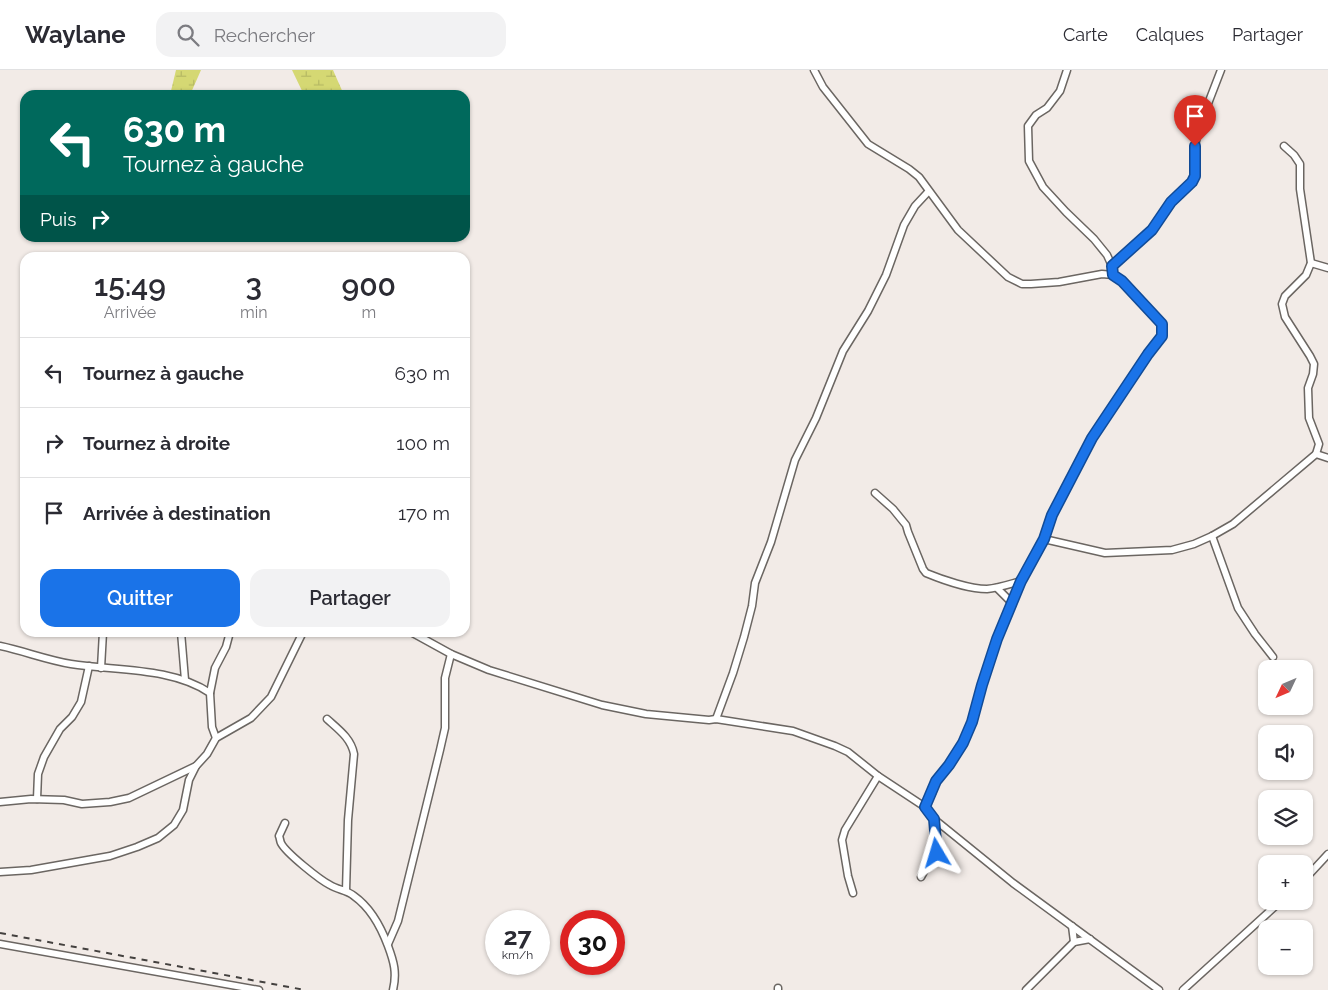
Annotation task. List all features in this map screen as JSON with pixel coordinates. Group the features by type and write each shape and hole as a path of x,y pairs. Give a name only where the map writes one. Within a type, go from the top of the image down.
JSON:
{"street":[{"path":"814,70 823,87 868,144 909,168 919,177 928,192 958,230 1008,277 1022,284 1043,284 1102,274 1113,275 1122,281 1162,324 1162,336 1092,438 1052,515 1044,539 1021,581 997,639 972,722 963,743 936,781 925,807"},
{"path":"1067,70 1060,91 1047,108 1036,115 1028,126 1029,161 1043,187 1094,239 1107,256 1112,266 1113,275"},
{"path":"1112,266 1152,230 1171,202 1192,182 1195,176 1195,146 1199,128 1220,70"},
{"path":"1044,539 1106,553 1172,550 1212,536 1233,524 1316,454 1319,444 1308,418 1308,388 1314,364 1285,317 1282,304 1285,296 1306,275 1311,263 1300,189 1300,164 1284,146"},
{"path":"716,719 744,636 752,606 754,583 769,548 795,460 816,418 843,351 868,311 886,275 904,225 915,206 928,192"},
{"path":"1311,263 1328,268"},
{"path":"1316,454 1328,458"},
{"path":"875,493 894,509 906,525 925,572 975,588 997,588 1021,581"},
{"path":"1212,536 1238,608 1273,658"},
{"path":"997,588 1012,603"},
{"path":"101,668 103,637"},
{"path":"182,637 186,680"},
{"path":"216,738 212,727 210,692 216,668 229,637"},
{"path":"0,872 31,870 110,856 137,848 158,838 174,825 183,810 190,780 196,766 216,738 251,718 271,697 301,637"},
{"path":"420,637 451,654 489,670 602,705 646,714 716,719 793,731 848,752 878,776 925,807 934,819 1013,883 1159,990"},
{"path":"0,646 69,664 172,675 210,692"},
{"path":"388,944 398,921 445,728 444,678 451,654"},
{"path":"37,799 38,774 44,757 60,729 72,717 80,702 89,666"},
{"path":"327,719 346,736 352,745 354,754 348,820 346,891"},
{"path":"0,802 37,799 64,800 82,804 110,802 129,798 196,766"},
{"path":"854,893 848,876 842,840 845,830 878,776"},
{"path":"921,877 927,866 933,862 937,853 934,819"},
{"path":"285,823 279,836 282,844 318,878 354,896 378,922 396,969 393,990"},
{"path":"1313,870 1328,854"},
{"path":"1183,990 1271,910"},
{"path":"1072,926 1074,942"},
{"path":"1026,990 1074,942 1090,939"},
{"path":"0,944 260,990"}],"green space":[{"path":"176,70 201,70 192,90 171,90"},
{"path":"292,70 333,70 342,90 302,90"}],"railway":[{"path":"0,933 305,990"}],"route":[{"path":"937,853 934,837 934,819 925,807 936,781 963,743 972,722 997,639 1021,581 1044,539 1052,515 1092,438 1162,336 1162,324 1122,281 1113,275 1112,266 1152,230 1171,202 1192,182 1195,176 1195,146"}]}
